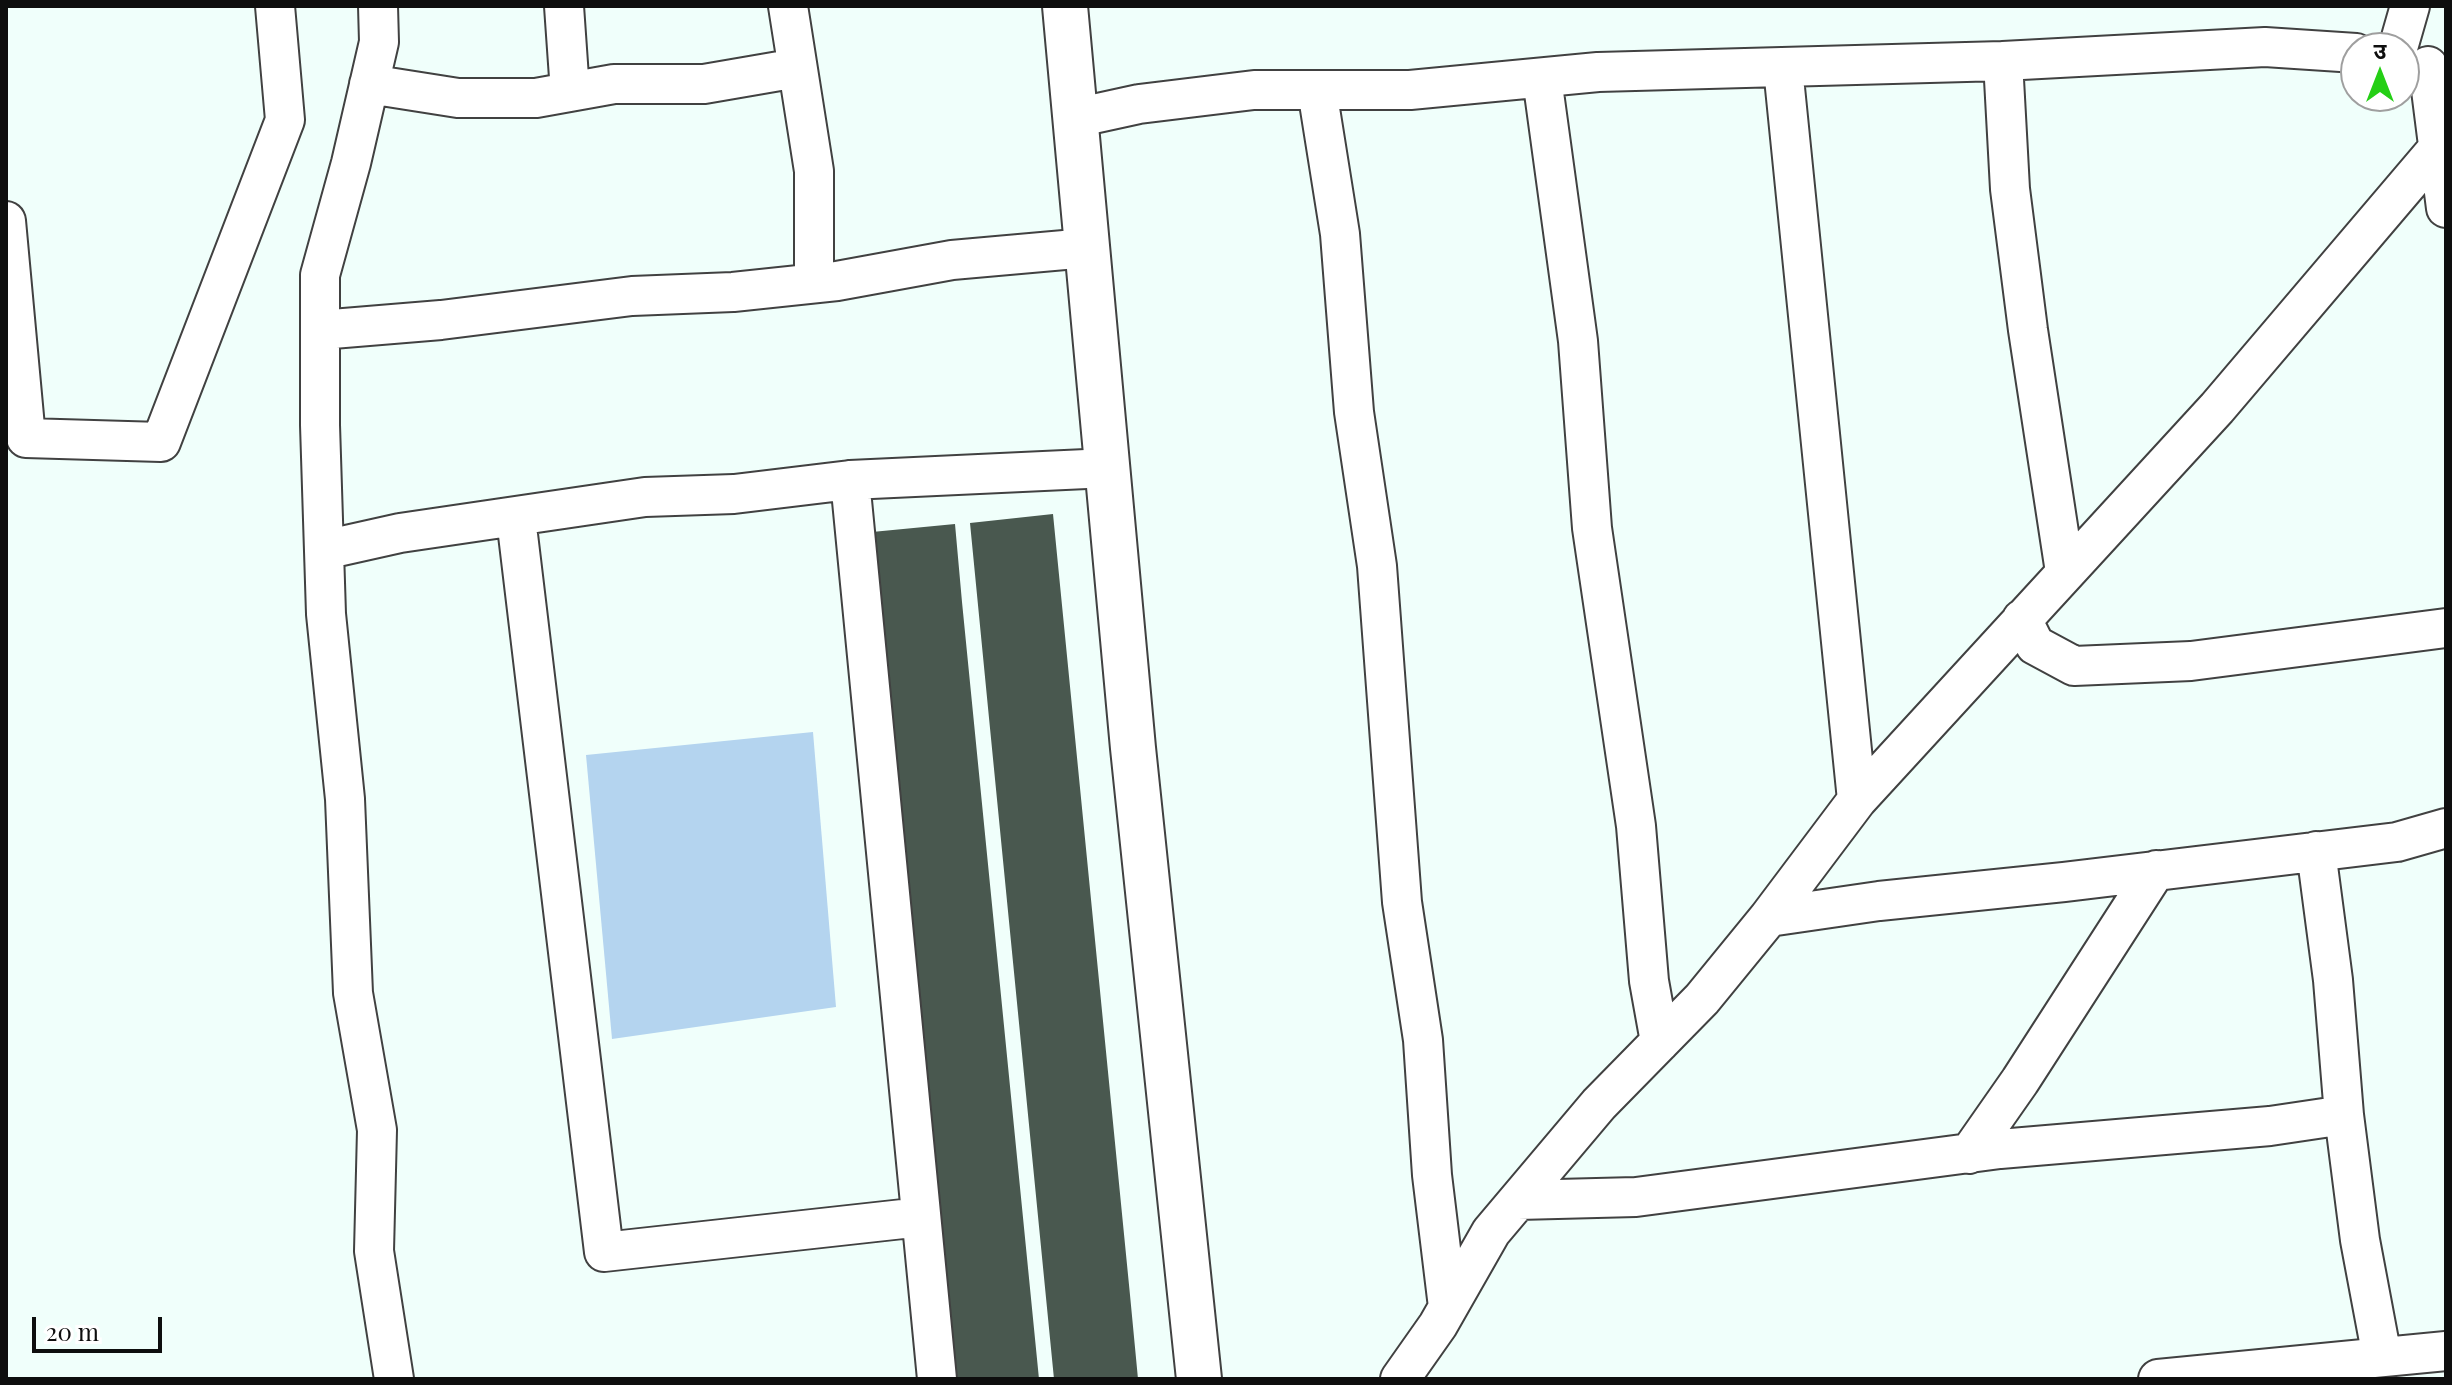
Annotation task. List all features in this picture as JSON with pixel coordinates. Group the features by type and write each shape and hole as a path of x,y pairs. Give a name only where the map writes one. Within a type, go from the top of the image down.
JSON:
{"street":[{"path":"6,221 26,438 161,442 285,120 275,6"},
{"path":"378,6 379,42 351,163 320,275 320,330 326,614 345,799 353,993 377,1130 374,1251 394,1379"},
{"path":"564,6 570,92"},
{"path":"788,6 814,171 814,283"},
{"path":"1065,6 1133,748 1199,1379"},
{"path":"2410,6 2414,32"},
{"path":"1075,118 1139,104 1254,90 1410,90 1598,72 2003,61 2265,47 2340,52"},
{"path":"2003,61 2010,189 2065,572"},
{"path":"2420,65 2439,147 2446,208"},
{"path":"369,84 458,98 536,98 614,84 704,84 797,68"},
{"path":"1783,68 1857,800"},
{"path":"1542,78 1578,341 1592,528 1636,826 1649,981 1660,1042"},
{"path":"1317,90 1340,234 1354,412 1377,566 1402,902 1423,1040 1432,1175 1448,1307"},
{"path":"1400,1379 1448,1307 1491,1232 1599,1104 1702,999 1769,917 1857,800 2217,408 2439,147"},
{"path":"320,330 441,320 632,296 733,292 814,283 952,260 1087,248"},
{"path":"324,550 400,533 645,497 734,494 850,480 1108,468"},
{"path":"850,480 937,1379"},
{"path":"516,518 604,1252 921,1217"},
{"path":"2022,619 2035,645 2074,666 2191,661 2446,628"},
{"path":"1769,917 1879,901 2397,842 2446,828"},
{"path":"2316,851 2360,1240 2382,1357"},
{"path":"1969,1154 2020,1081 2156,870"},
{"path":"1518,1200 1636,1197 1969,1154 2270,1126 2344,1115"},
{"path":"2158,1379 2446,1351"}],"shaded area":[{"path":"813,732 836,1007 612,1039 586,755"}],"building":[{"path":"1053,514 1138,1379 1054,1379 989,718 970,523"},
{"path":"955,524 1039,1379 956,1379 872,532"}]}
